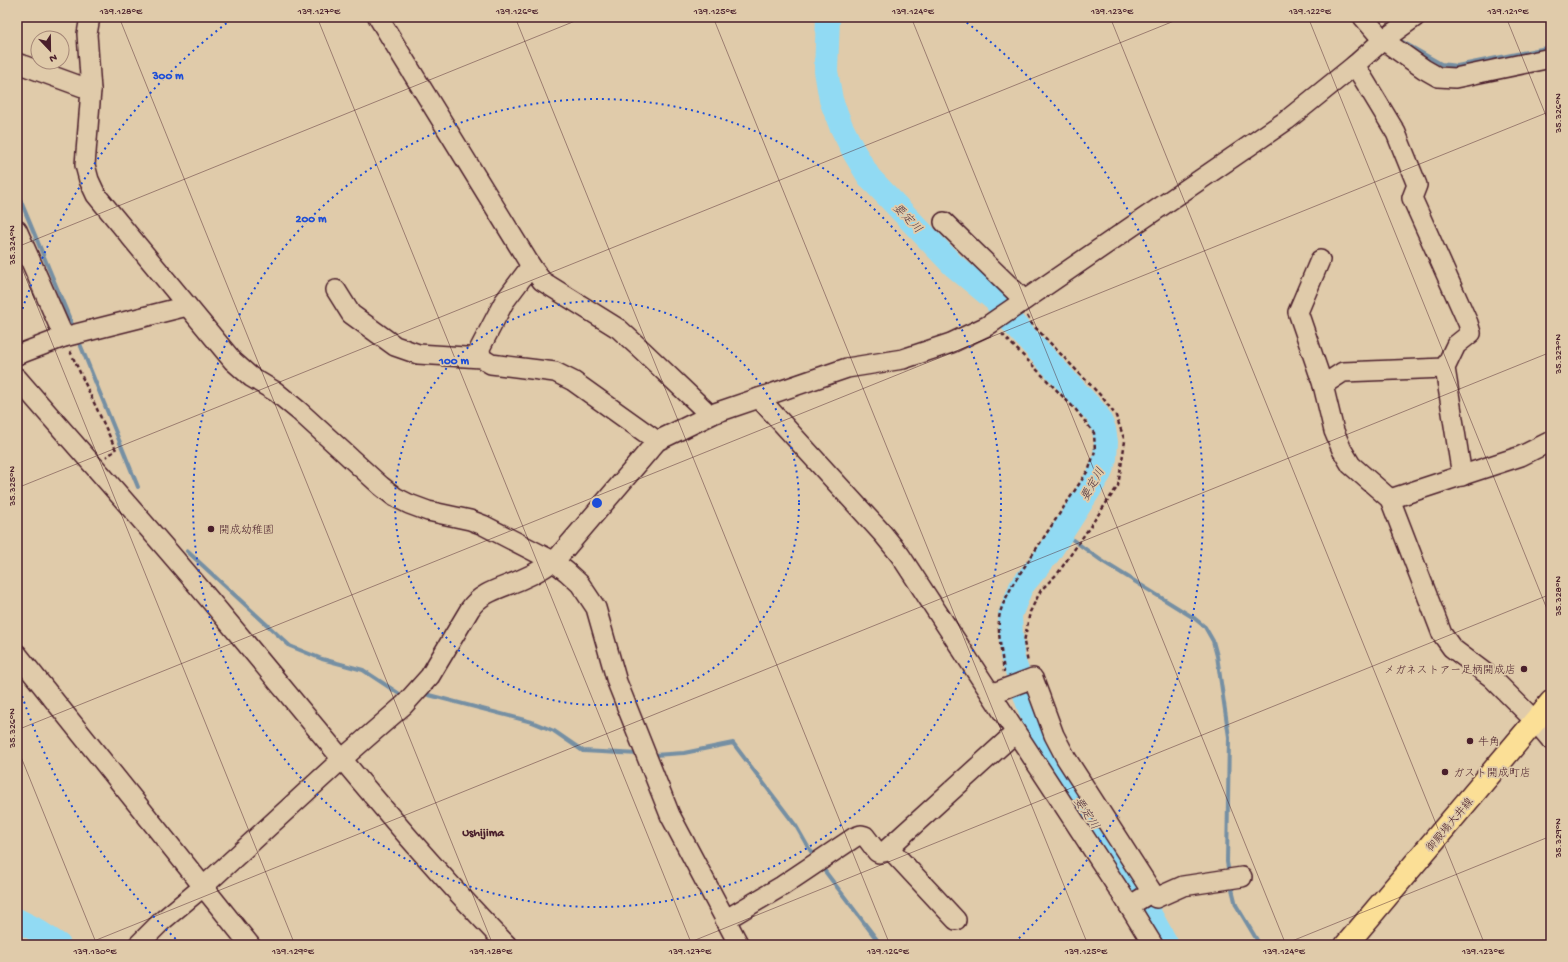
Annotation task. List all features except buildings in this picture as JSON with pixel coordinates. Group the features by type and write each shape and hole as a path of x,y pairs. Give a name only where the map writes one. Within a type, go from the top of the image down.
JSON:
{"main road":[{"name":"御殿場大井線","path":"1346,945 1551,702"}],"street":[{"path":"90,17 87,34 91,90 85,165 89,180 96,195 233,361 251,377 276,392 299,410 372,479 395,497 428,511 470,520 483,525 553,561 580,584 596,608 617,682 670,815 739,945"},
{"path":"378,17 530,266 542,281 619,330 710,415"},
{"path":"1363,17 1383,40 1424,69 1438,76 1455,78 1551,58"},
{"path":"138,945 162,920 204,886 341,760 396,714 423,685 477,600 489,592 535,572 553,561 564,551 657,442 710,415 847,368 903,359 951,343 987,326 1287,120 1355,65 1383,40 1415,17"},
{"path":"17,63 91,90"},
{"path":"1355,65 1396,133 1417,185 1412,198 1468,323 1471,333 1456,345 1445,368 1462,476"},
{"path":"944,222 1020,304"},
{"path":"17,230 64,337"},
{"path":"1320,260 1298,312 1323,385 1334,431 1342,450 1352,465 1390,499 1442,634 1452,648 1492,678 1535,721 1551,740"},
{"path":"482,358 480,348 504,302 530,266"},
{"path":"336,290 351,314 395,346 418,354 482,358 492,364 555,372 573,381 657,442"},
{"path":"17,354 64,337 187,306"},
{"path":"1323,385 1343,372 1445,368"},
{"path":"17,378 223,616 341,760 469,906 507,945"},
{"path":"759,398 883,534 1003,690 1015,733 1131,905 1153,945"},
{"path":"1390,499 1521,456 1551,441"},
{"path":"17,654 250,945"},
{"path":"1003,690 1031,679 1054,735 1066,758 1151,893 1156,898 1183,886 1231,879"},
{"path":"725,920 782,886 855,837 861,835 868,838 877,852 882,853 1015,733"},
{"path":"889,848 956,920"},
{"path":"1131,905 1151,893"}],"path":[{"path":"1020,304 1031,323 1103,398 1116,416 1125,441 1118,486 1058,573 1041,590 1030,612 1024,642 1031,679"},
{"path":"987,326 999,331 1076,410 1094,433 1095,451 1089,469 1013,584 1005,600 999,618 1003,690"},
{"path":"64,337 116,450 102,459"}],"waterway":[{"name":"要定川","path":"828,17 826,71 831,100 841,126 869,177 953,265 995,300 1010,320 1097,414 1104,429 1106,442 1105,458 1100,473 1049,553 1021,587 1010,615 1012,656 1035,724 1059,771 1136,889 1167,945"},
{"path":"1399,40 1441,64 1457,66 1551,47"},
{"path":"17,192 74,329"},
{"path":"78,339 138,487"},
{"path":"1062,532 1102,561 1194,618 1205,627 1213,641 1217,656 1229,737 1227,862 1229,874"},
{"path":"187,551 290,646 322,659 363,670 404,697"},
{"path":"425,694 532,722 554,731 583,751 639,754"},
{"path":"654,755 684,753 733,743 796,826 815,857"},
{"path":"821,866 881,945"},
{"path":"1231,885 1236,905 1260,945"},
{"path":"17,920 33,928 59,945"}],"place":[{"name":"開成幼稚園","path":"211,529"},
{"name":"メガネストアー足柄開成店","path":"1524,669"},
{"name":"牛角","path":"1470,741"},
{"name":"ガスト開成町店","path":"1445,772"}],"district":[{"name":"Ushijima","path":"483,832"}]}
